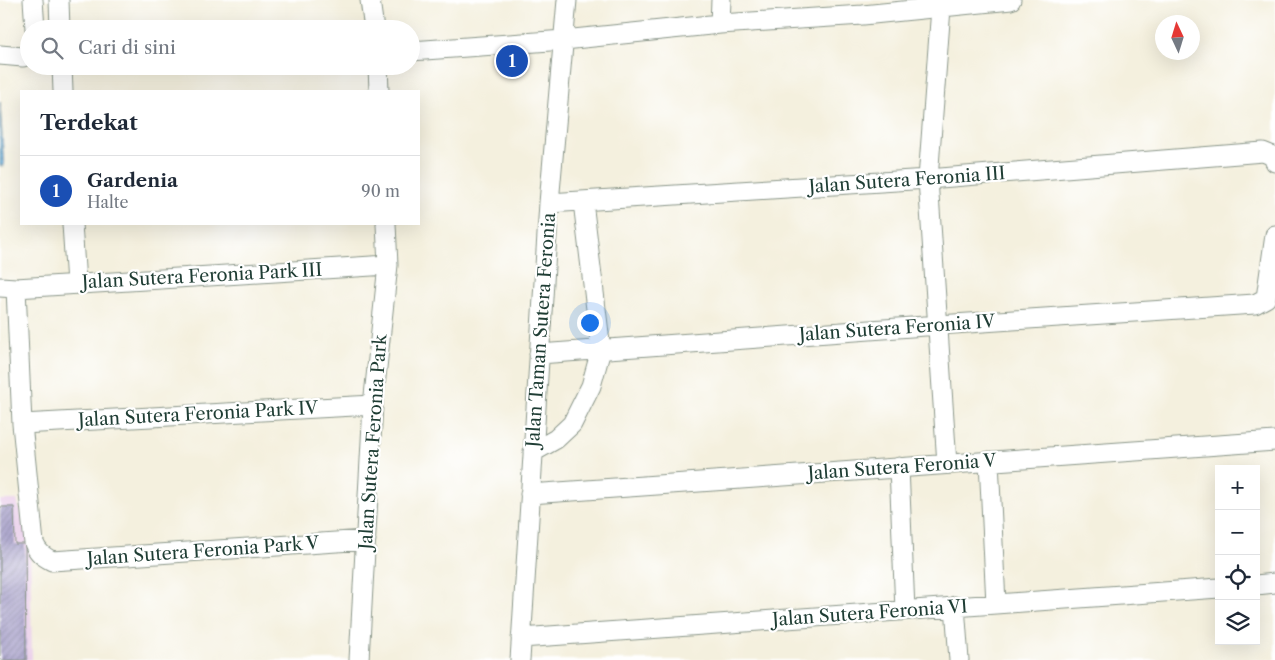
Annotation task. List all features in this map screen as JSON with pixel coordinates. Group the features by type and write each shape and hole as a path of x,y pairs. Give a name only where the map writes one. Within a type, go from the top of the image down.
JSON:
{"street":[{"path":"34,0 34,20"},
{"path":"59,0 60,20"},
{"path":"370,0 373,20"},
{"name":"Jalan Taman Sutera Feronia","path":"520,660 549,203 567,0"},
{"path":"720,24 721,0"},
{"path":"420,50 564,40 863,7 1010,0"},
{"path":"943,4 928,179 947,464"},
{"path":"0,55 20,58"},
{"path":"62,75 63,90"},
{"path":"378,75 378,90"},
{"name":"Jalan Sutera Feronia III","path":"549,203 1269,157"},
{"path":"533,452 556,439 572,424 591,386 600,350 583,202"},
{"path":"72,225 76,283"},
{"name":"Jalan Sutera Feronia Park","path":"359,660 373,405 388,265 386,225"},
{"name":"Jalan Sutera Feronia IV","path":"539,354 1255,304 1266,298 1275,235"},
{"name":"Jalan Sutera Feronia Park III","path":"42,556 34,543 8,287 388,265"},
{"name":"Jalan Sutera Feronia Park IV","path":"22,424 373,405"},
{"name":"Jalan Sutera Feronia V","path":"530,494 1275,441"},
{"path":"989,461 996,604"},
{"path":"899,467 905,610"},
{"name":"Jalan Sutera Feronia Park V","path":"42,556 52,561 366,540"},
{"path":"1260,585 1275,583"},
{"name":"Jalan Sutera Feronia VI","path":"521,638 1215,588"},
{"path":"955,606 959,660"}],"shaded area":[{"path":"0,500 17,500 30,545 32,660 0,660"}],"water":[{"path":"0,102 4,166 0,166"}],"building":[{"path":"0,507 14,507 15,544 25,544 26,660 0,660"}],"place":[{"name":"Gardenia","path":"512,61"}]}
